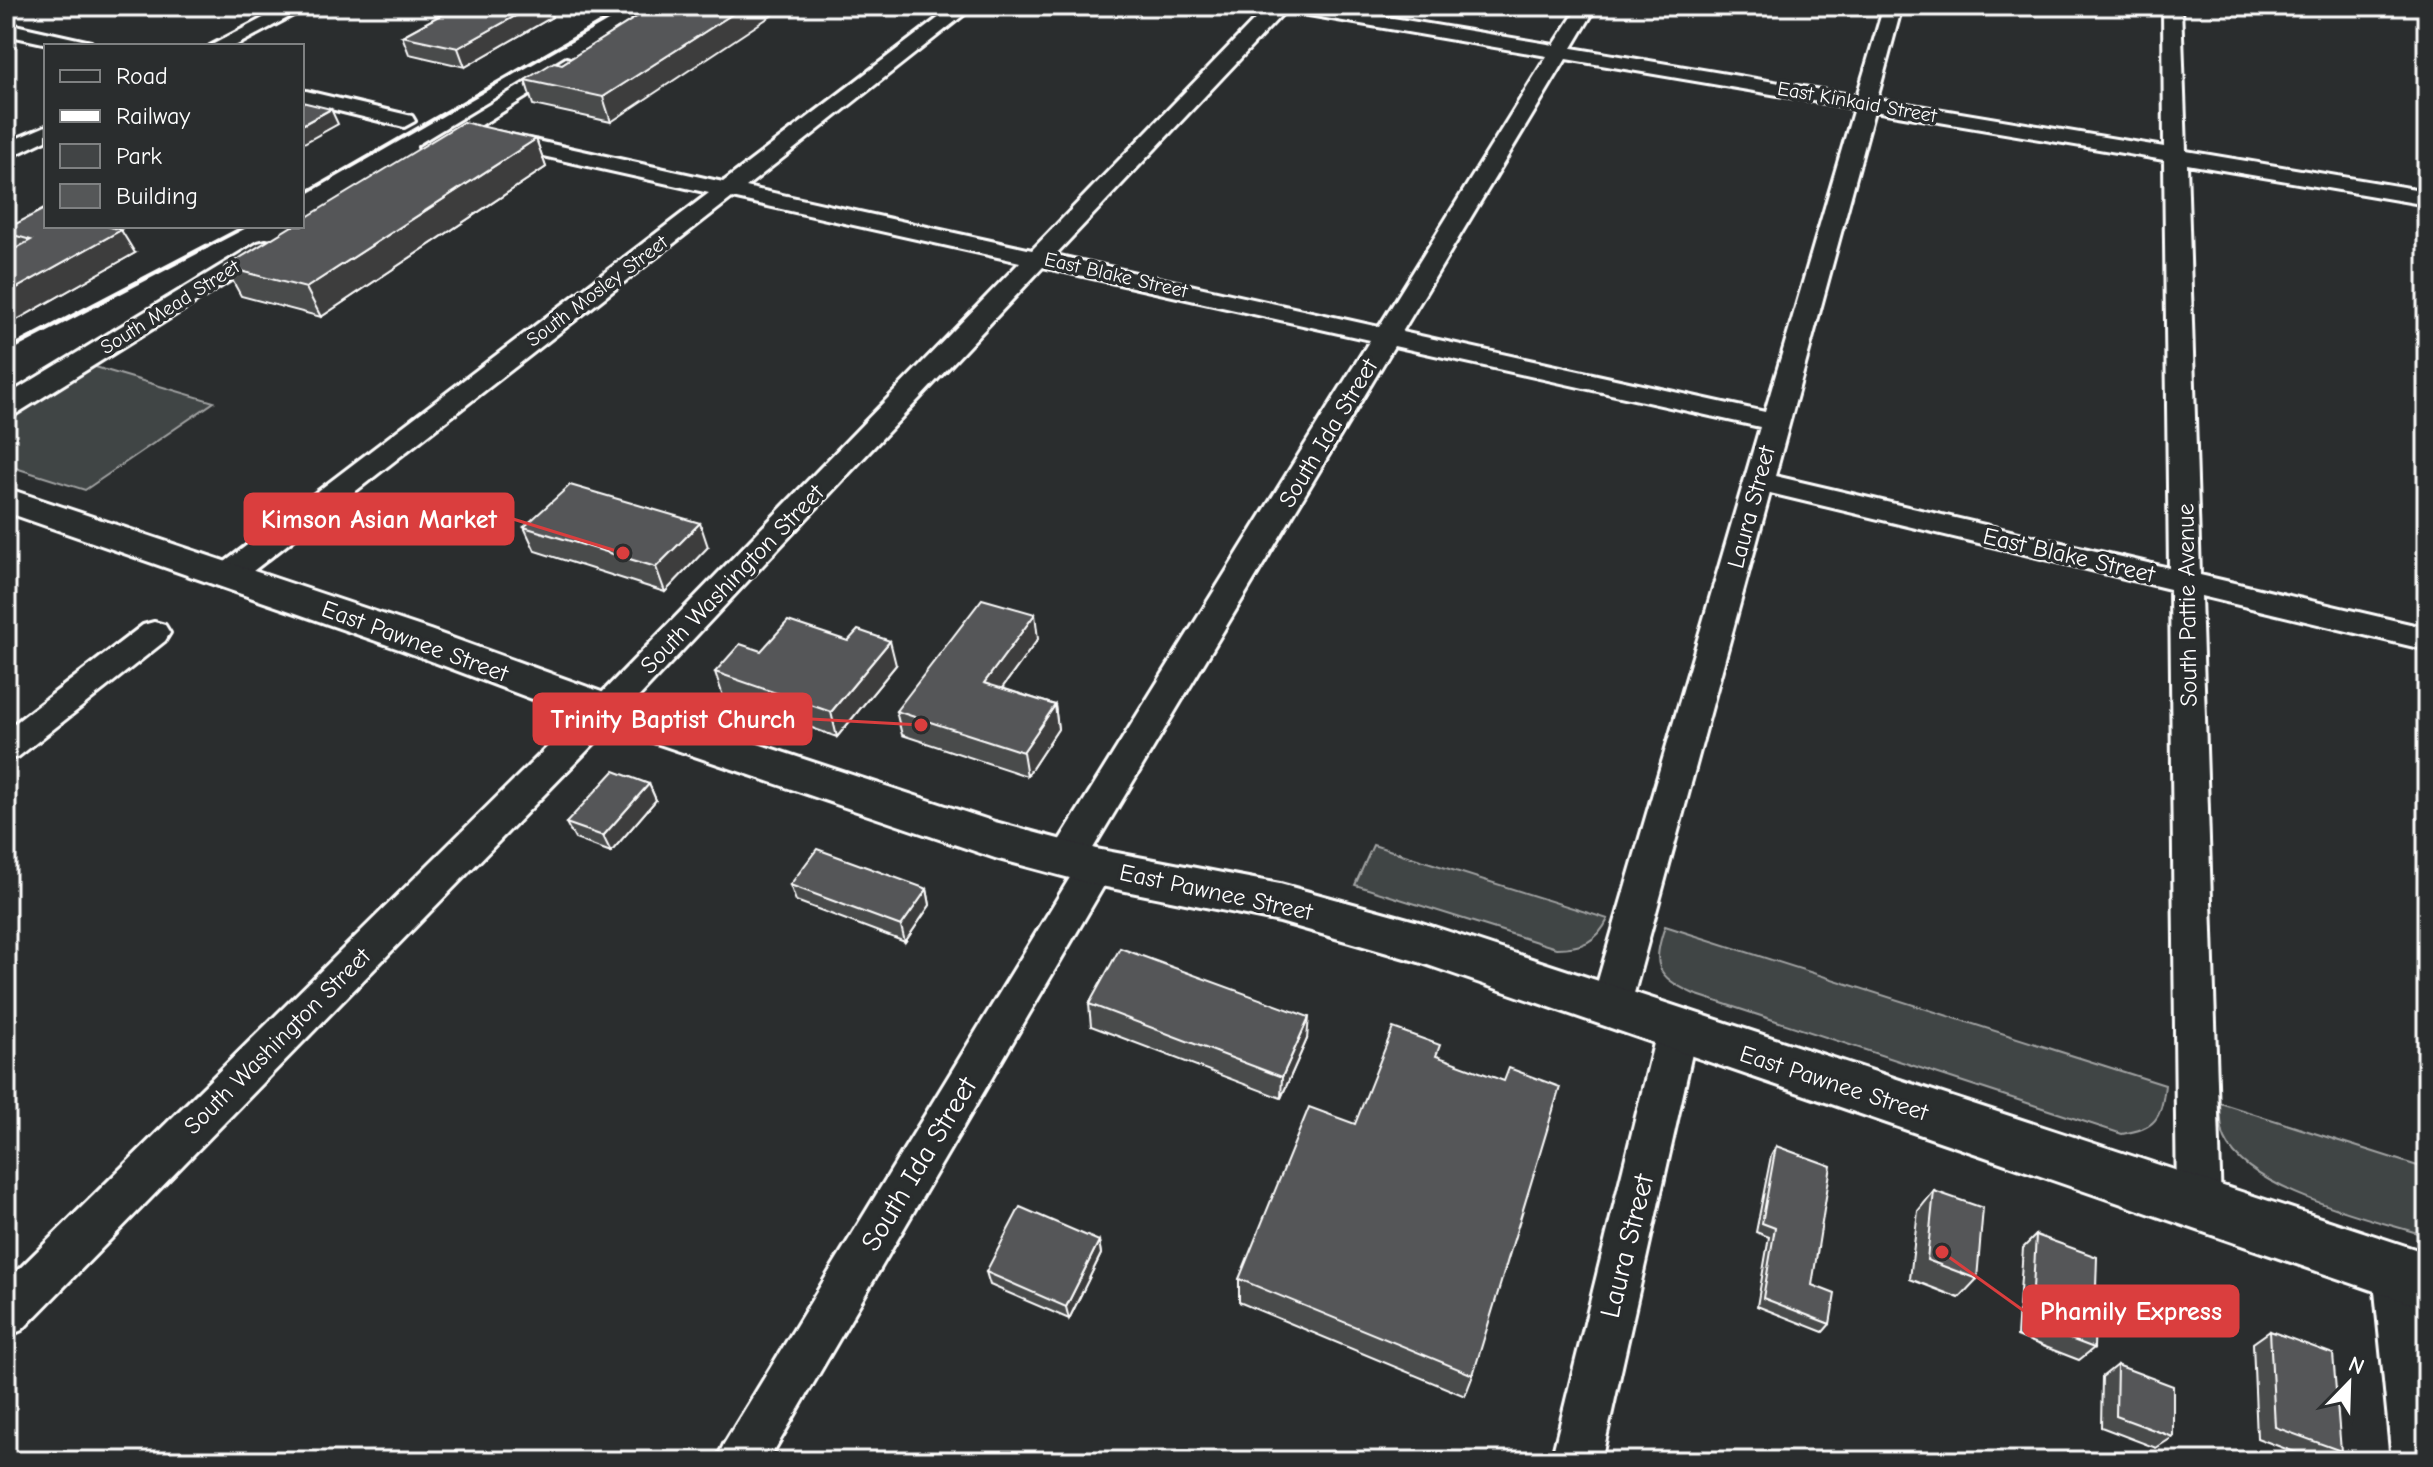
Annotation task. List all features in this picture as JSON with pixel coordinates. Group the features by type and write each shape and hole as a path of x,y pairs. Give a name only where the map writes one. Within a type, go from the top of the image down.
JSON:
{"main road":[{"name":"East Pawnee Street","path":"6,499 606,710 995,840 1081,863 1292,907 1419,942 2411,1276"}],"street":[{"path":"224,44 301,6"},
{"name":"South Mosley Street","path":"228,575 966,6"},
{"name":"South Washington Street","path":"6,1314 606,710 1279,6"},
{"name":"East Kinkaid Street","path":"1287,6 2427,198"},
{"name":"South Ida Street","path":"741,1461 1081,863 1387,336 1588,6"},
{"name":"Laura Street","path":"1610,1008 1893,6"},
{"name":"South Pattie Avenue","path":"2172,6 2199,1205"},
{"path":"6,29 75,44"},
{"path":"405,163 580,56"},
{"path":"304,96 404,121"},
{"name":"East Blake Street","path":"457,131 1774,422"},
{"path":"6,152 44,133"},
{"name":"South Mead Street","path":"6,408 287,236"},
{"name":"East Blake Street","path":"1758,481 2427,639"},
{"path":"6,748 154,633"},
{"name":"Laura Street","path":"1576,1461 1677,1031"},
{"path":"2411,1276 2417,1461"}],"green space":[{"path":"92,366 214,402 85,490 6,465 6,420"},
{"path":"1373,845 1608,919 1588,942 1556,948 1355,885"},
{"path":"1665,926 2165,1085 2159,1114 2142,1129 2122,1134 1694,994 1671,981 1660,968 1659,951"},
{"path":"2220,1103 2427,1169 2427,1236 2315,1201 2259,1174 2238,1158 2225,1139"}],"building":[{"path":"457,6 533,6 458,48 402,36"},
{"path":"654,6 745,6 603,97 525,80 554,62 562,64"},
{"path":"304,102 331,109 304,124"},
{"path":"463,122 536,139 306,288 225,267 289,228 304,228 304,219"},
{"path":"44,209 44,228 121,230 6,294 6,254 31,240 6,233 6,229"},
{"path":"570,485 700,523 656,567 524,527"},
{"path":"982,599 1035,614 984,683 1055,705 1023,752 896,711"},
{"path":"788,621 848,641 858,630 890,641 831,712 715,672 740,644 761,651"},
{"path":"614,771 649,784 603,836 566,823"},
{"path":"817,849 927,889 901,926 790,885"},
{"path":"1120,948 1309,1017 1282,1077 1089,1004"},
{"path":"1393,1028 1440,1045 1436,1056 1504,1081 1509,1068 1560,1087 1473,1375 1239,1279 1309,1107 1355,1124"},
{"path":"1776,1146 1831,1166 1812,1285 1835,1294 1830,1324 1763,1298 1775,1228 1762,1223"},
{"path":"1934,1191 1983,1208 1977,1279 1927,1260"},
{"path":"1020,1207 1099,1241 1066,1307 986,1272"},
{"path":"2036,1235 2097,1257 2094,1348 2031,1324"},
{"path":"2270,1331 2333,1354 2341,1451 2275,1427"},
{"path":"2117,1365 2173,1386 2173,1437 2116,1416"}],"railway":[{"path":"304,194 630,6"},
{"path":"204,248 242,228"},
{"path":"6,351 207,246"}],"place":[{"name":"Kimson Asian Market","path":"623,553"},
{"name":"Trinity Baptist Church","path":"921,725"},
{"name":"Phamily Express","path":"1942,1252"}]}
